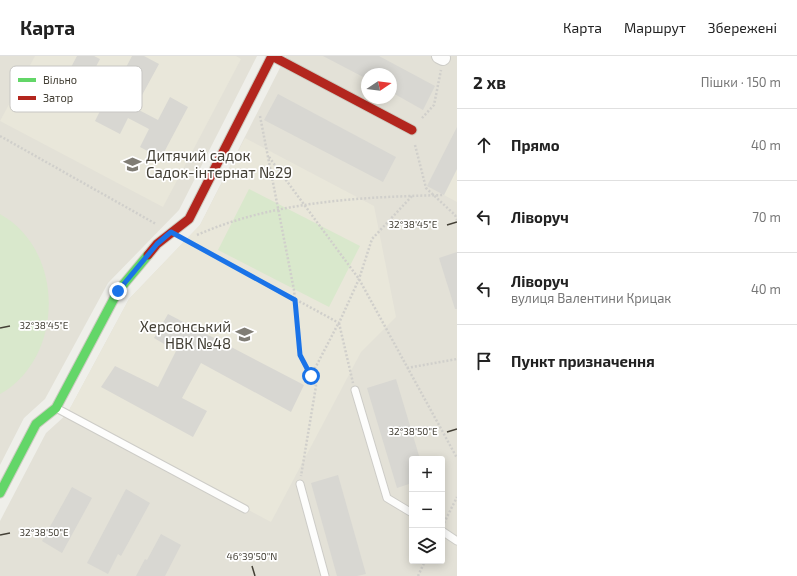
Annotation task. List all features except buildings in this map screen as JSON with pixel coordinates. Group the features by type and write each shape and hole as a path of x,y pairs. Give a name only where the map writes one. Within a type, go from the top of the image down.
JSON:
{"street":[{"path":"0,493 36,424 56,408 118,291 157,244 189,219 272,56 412,130"}],"lane":[{"path":"355,390 387,498 409,511"},
{"path":"56,408 245,508"},
{"path":"300,484 325,576"},
{"path":"445,534 457,541"}],"path":[{"path":"441,57 434,105 412,130 426,188 456,216 457,220"},
{"path":"259,112 295,300 300,355 316,386 300,484"},
{"path":"0,136 171,232 338,323 355,390"},
{"path":"268,155 359,279 457,458"},
{"path":"186,240 222,224 304,205 344,200 444,195"},
{"path":"311,376 359,279 372,239 412,196"},
{"path":"407,368 457,359"},
{"path":"445,521 457,497"},
{"path":"418,576 424,564"}],"shaded area":[{"path":"0,56 257,56 179,210 108,283 45,399 24,418 0,465"},
{"name":"Дитячий садок Садок-інтернат №29","path":"35,56 236,56 241,59 163,207 0,121 10,102 10,112 142,112 142,66 30,66"},
{"path":"286,56 457,56 457,576 0,576 0,521 46,433 67,414 129,299 200,225"},
{"name":"Херсонський НВК №48","path":"245,138 374,206 396,317 361,352 271,522 67,414 129,299 200,225"},
{"path":"457,169 457,202 444,195"}],"green space":[{"path":"249,189 360,246 329,307 218,250"},
{"path":"0,214 21,231 37,252 46,277 49,304 46,330 37,355 21,377 0,394"}],"traffic: fast":[{"path":"0,493 36,424 56,408 118,291 148,255"}],"traffic: jam":[{"path":"272,56 412,130"},
{"path":"148,255 157,244 189,219 272,56"}],"place":[{"name":"Дитячий садок Садок-інтернат №29","path":"133,164"},
{"name":"Херсонський НВК №48","path":"244,335"}],"route":[{"path":"118,291 157,244 171,232 295,300 300,355 311,376"}]}
